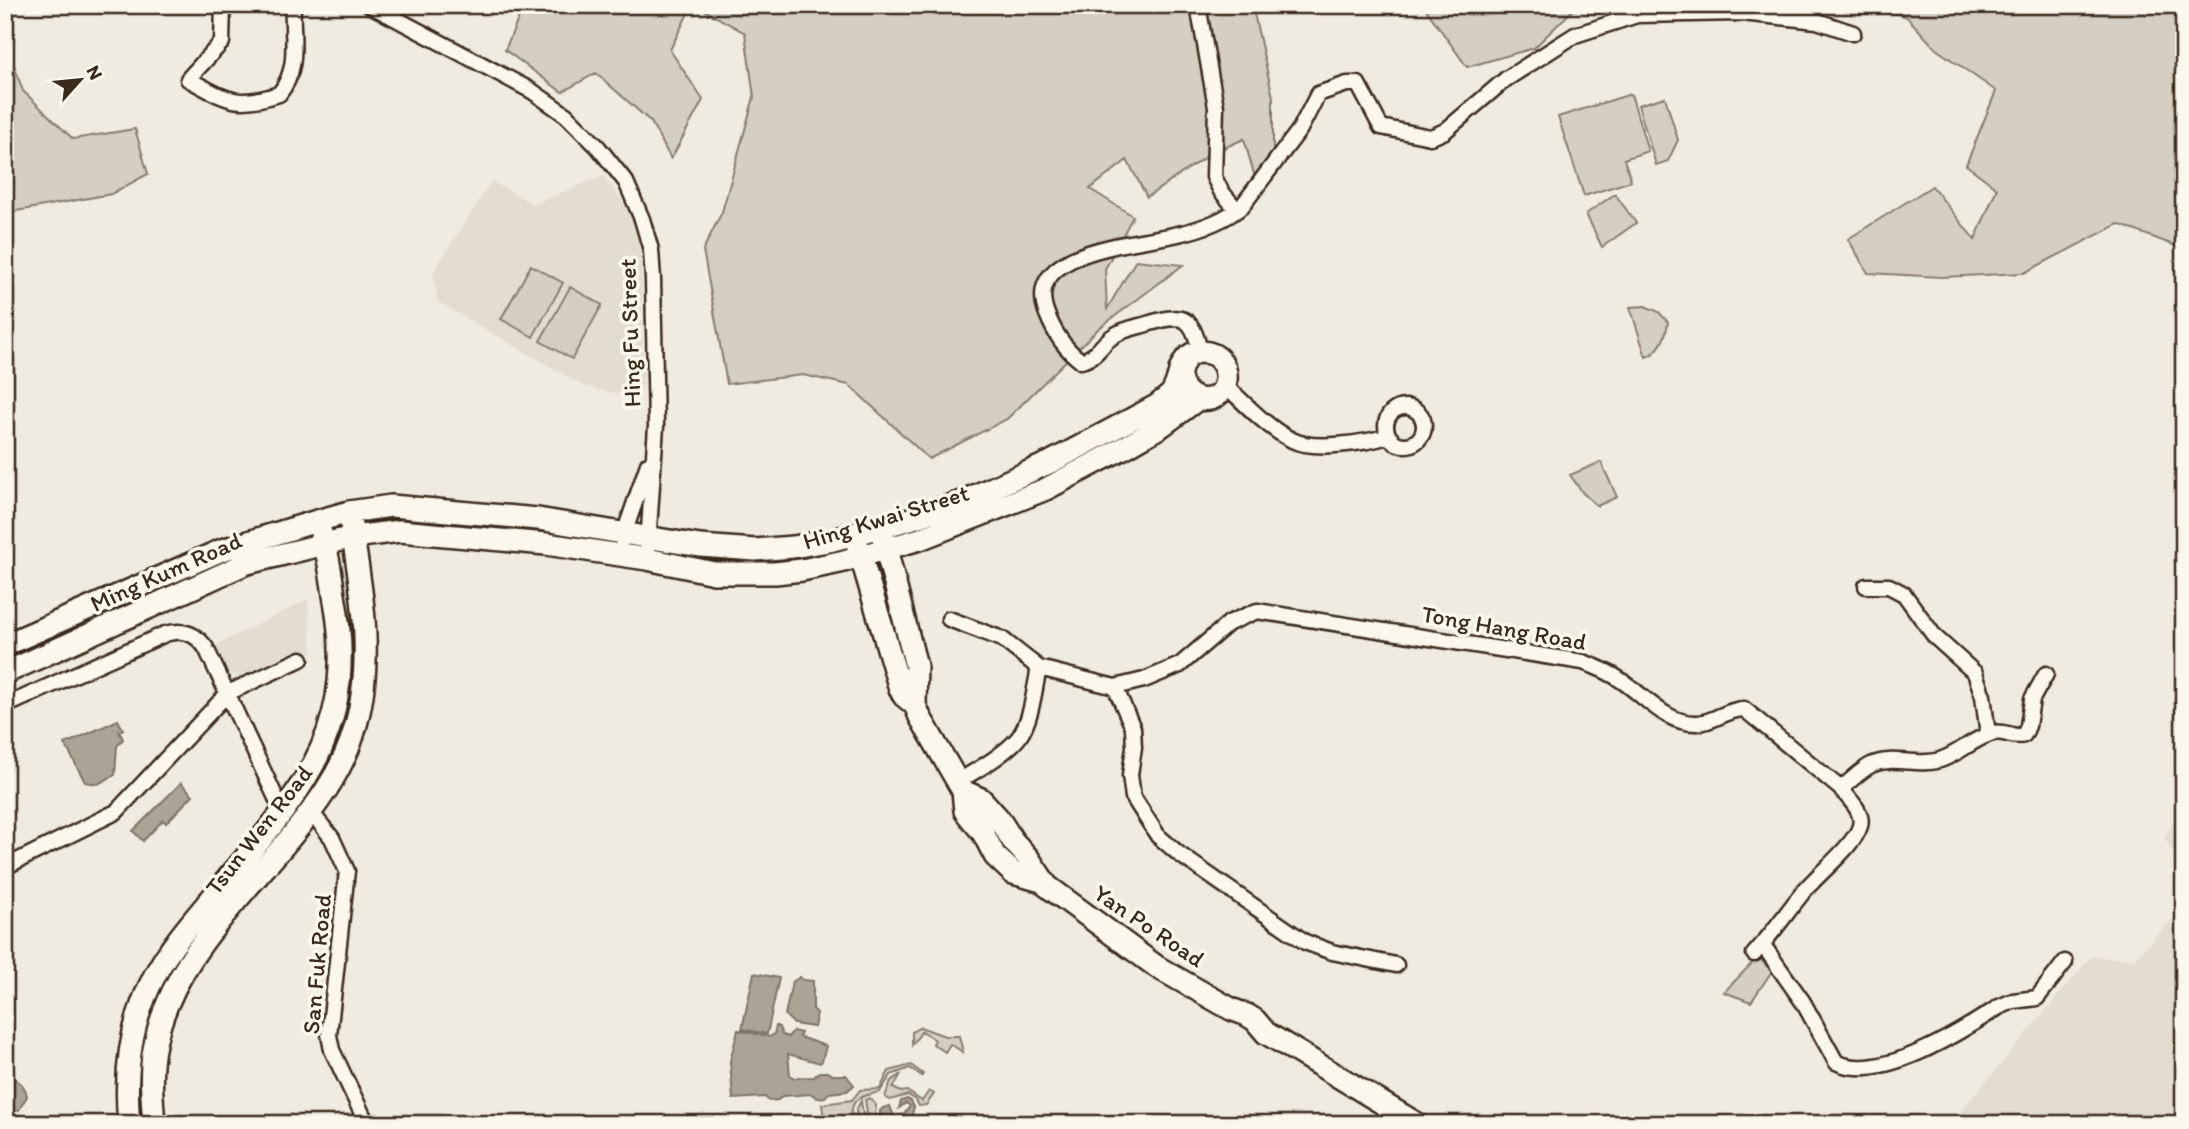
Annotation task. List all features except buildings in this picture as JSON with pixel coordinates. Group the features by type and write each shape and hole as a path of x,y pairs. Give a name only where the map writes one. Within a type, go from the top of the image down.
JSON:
{"street":[{"path":"223,5 222,42 188,79 224,97 247,103 279,94 290,78 295,55 293,5"},
{"name":"Hing Fu Street","path":"370,5 532,91 566,114 598,147 626,182 642,219 651,250 653,279 656,387 649,548"},
{"path":"1198,5 1216,107 1214,177 1237,210"},
{"path":"1388,436 1327,445 1291,440 1225,385 1226,369 1222,362 1209,353 1200,352 1194,330 1188,321 1177,316 1117,333 1088,360 1081,362 1051,325 1042,303 1044,285 1054,271 1091,251 1179,234 1214,223 1237,210 1300,129 1318,94 1347,84 1353,83 1361,88 1381,127 1430,137 1444,131 1506,79 1575,35 1637,15 1742,13 1817,21 1853,33"},
{"name":"Hing Kwai Street","path":"354,537 415,531 546,544 621,555 649,548 700,545 755,550 793,547 855,534 961,502 1052,462 1108,433 1158,405 1171,394 1188,357 1200,352"},
{"path":"1180,370 1181,385 1198,399"},
{"name":"Hing Kwai Street","path":"349,512 391,506 538,519 623,533 649,548 714,573 803,570 886,549 968,521 1046,489 1160,427 1198,399 1214,397 1225,385"},
{"name":"Hing Fu Street","path":"621,555 623,533 654,449"},
{"name":"Ming Kum Road","path":"5,645 222,550 349,512"},
{"name":"Tsun Wen Road","path":"154,1124 151,1084 154,1046 161,1018 173,989 195,952 311,812 345,756 352,737 363,696 367,655 349,512"},
{"name":"Tsun Wen Road","path":"129,1124 126,1082 132,1038 154,976 178,939 283,813 306,780 323,745 335,707 339,685 340,628 325,544 317,521"},
{"path":"880,528 916,666 915,705"},
{"name":"Yan Po Road","path":"855,534 900,689 915,705 960,787 965,811 995,856 1013,873 1041,881 1157,967 1231,1009 1234,1023 1248,1034 1266,1033 1417,1124"},
{"name":"Ming Kum Road","path":"5,673 229,570 280,553 354,537"},
{"path":"1866,586 1889,586 1904,594 1935,637 1975,673 1984,703 1989,735"},
{"name":"Tong Hang Road","path":"949,619 1002,639 1039,668 1115,687 1144,680 1180,665 1229,623 1257,611 1264,611 1583,662 1622,681 1659,710 1677,720 1697,723 1717,720 1734,709 1744,709 1841,789 1854,804 1861,818 1860,827 1854,837 1805,889 1759,949 1803,1002 1836,1062 1854,1068 1880,1065 1912,1056 1999,1007 2013,1001 2037,998 2066,962"},
{"path":"5,706 176,631 189,632 201,640 283,813"},
{"path":"5,867 116,812 228,693 301,659"},
{"path":"960,787 1019,736 1027,718 1039,668"},
{"path":"1841,789 1873,764 1886,761 1924,764 1937,762 1998,732 2017,737 2024,735 2032,699 2046,674"},
{"path":"1115,687 1133,728 1134,747 1130,775 1133,797 1158,836 1305,942 1332,952 1396,965"},
{"name":"San Fuk Road","path":"311,812 332,838 347,871 329,1035 332,1050 367,1124"}],"shaded area":[{"path":"524,5 692,5 670,50 703,100 671,159 651,122 596,73 562,92 505,50"},
{"path":"695,5 1252,5 1273,97 1273,172 1254,174 1244,139 1210,154 1147,197 1127,160 1090,189 1133,216 1105,269 1107,309 1136,260 1183,265 1098,329 1007,419 929,459 849,385 803,375 727,384 703,250 722,212 754,97 745,33"},
{"path":"1423,5 1578,5 1534,48 1467,67"},
{"path":"1870,5 2184,5 2184,249 2118,224 2024,273 1942,277 1868,273 1848,239 1932,186 1975,240 1997,188 1966,165 1996,91 1936,49 1907,17"},
{"path":"5,42 23,91 73,139 135,129 148,174 111,194 5,213"},
{"path":"1631,94 1648,151 1624,159 1631,181 1584,196 1558,117"},
{"path":"1665,97 1678,140 1668,161 1656,165 1638,105"},
{"path":"604,176 627,208 641,239 643,389 617,394 584,386 438,302 433,273 491,181 533,204"},
{"path":"1615,194 1636,223 1602,247 1586,214"},
{"path":"531,265 563,283 533,337 501,319"},
{"path":"570,287 602,305 572,359 540,341"},
{"path":"1645,306 1659,312 1668,322 1662,343 1646,357 1630,307"},
{"path":"1601,462 1617,497 1597,506 1570,475"},
{"path":"308,599 312,652 287,654 241,676 228,674 214,646"},
{"path":"118,720 123,729 119,731 123,739 117,746 115,775 98,784 85,782 65,744"},
{"path":"181,783 193,795 166,823 163,820 143,841 133,831"},
{"path":"2184,805 2184,870 2164,837"},
{"path":"2184,907 2184,1124 1950,1124 2091,957 2134,959"},
{"path":"1758,957 1772,971 1751,1002 1724,992"},
{"path":"754,973 779,978 767,1034 742,1029"},
{"path":"800,977 813,981 813,1009 817,1013 814,1027 794,1024 785,1015 792,982"},
{"path":"776,1026 782,1035 788,1037 793,1031 801,1033 799,1037 826,1046 820,1063 788,1054 790,1075 794,1078 814,1077 819,1072 828,1072 833,1075 846,1075 854,1085 847,1091 829,1093 825,1097 817,1098 812,1094 782,1096 778,1100 769,1101 765,1097 733,1099 730,1061 738,1030 770,1037"},
{"path":"920,1027 945,1036 959,1036 963,1052 950,1044 945,1052 933,1044 935,1040 922,1031 912,1045 912,1032"},
{"path":"911,1065 923,1074 922,1076 910,1068 891,1075 880,1092 861,1097 854,1103 852,1124 841,1124 840,1117 824,1119 822,1104 852,1100 860,1090 880,1089 889,1071"},
{"path":"5,1068 24,1087 27,1096 19,1110 5,1114"},
{"path":"901,1074 893,1088 901,1092 907,1091 922,1101 929,1091 934,1094 926,1105 919,1106 916,1100 908,1095 890,1100 885,1097 891,1081"},
{"path":"870,1098 876,1105 875,1119 868,1124 857,1124 856,1110 861,1101 864,1119 868,1118 865,1100"},
{"path":"907,1099 914,1107 909,1124 868,1124 875,1119 876,1123 880,1122 880,1111 890,1106 895,1119 899,1121 910,1106 906,1103 899,1108 901,1101"}]}
